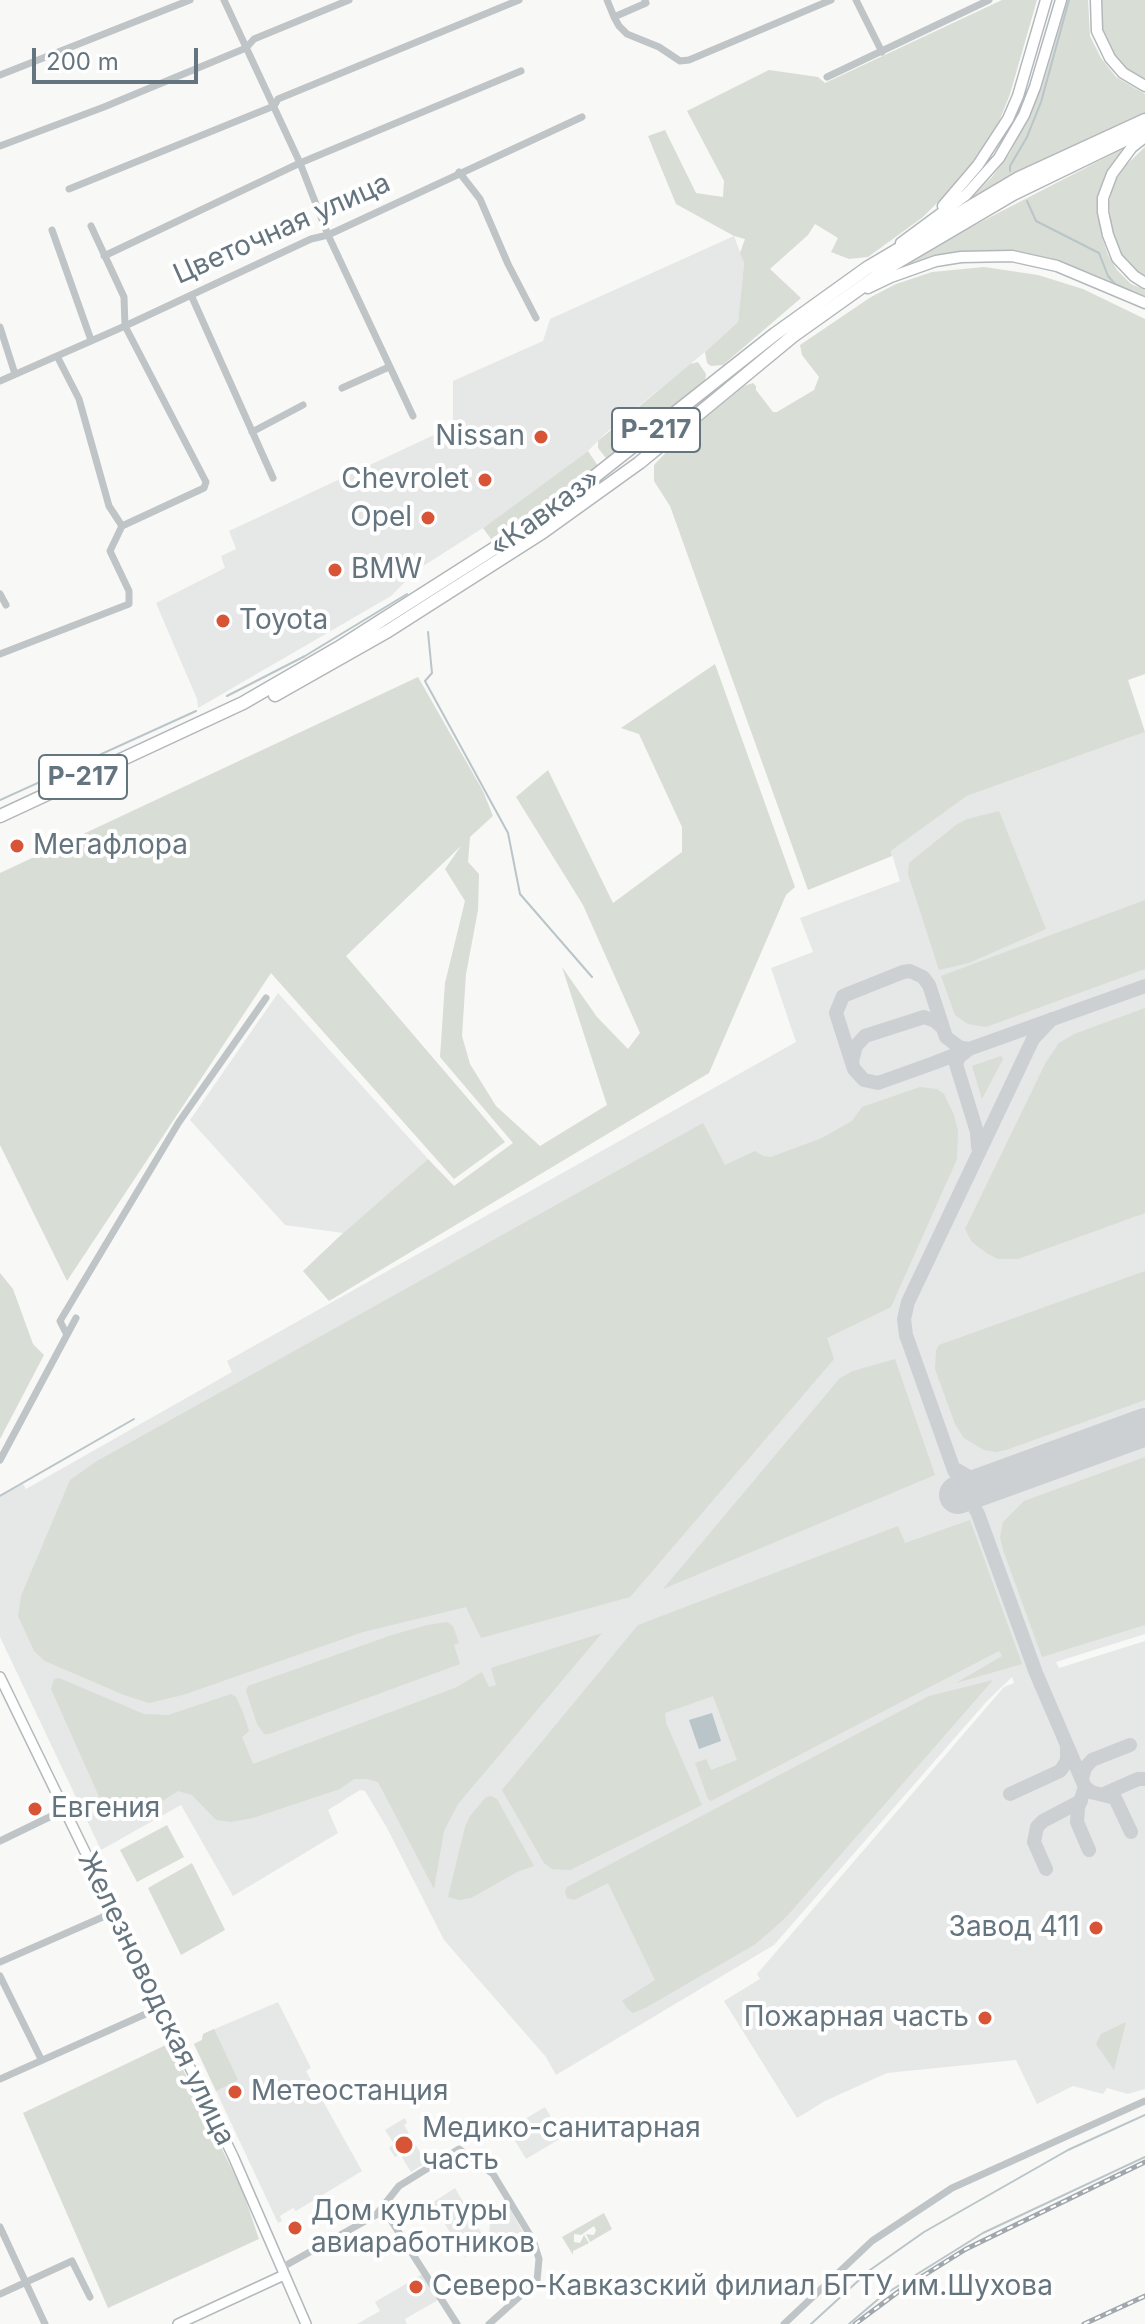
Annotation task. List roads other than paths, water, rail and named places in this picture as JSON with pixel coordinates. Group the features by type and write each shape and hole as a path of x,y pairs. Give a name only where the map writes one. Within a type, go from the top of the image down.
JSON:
{"highway":[{"name":"«Кавказ»","path":"0,816 231,709 280,683 491,553 572,497 775,334 867,268 1019,178 1145,120"},
{"name":"«Кавказ»","path":"0,822 229,718 336,662 484,572 586,501 639,463 815,320 894,264 962,222 1057,171 1145,130"},
{"path":"682,409 645,444 642,452 648,451 706,403 723,393"},
{"path":"572,497 614,468 621,468 620,473 586,501"}],"main road":[{"path":"867,268 941,208 959,190 994,143 1018,96 1046,0"},
{"path":"867,268 966,195 999,158 1024,115 1035,87 1061,0"},
{"path":"1096,0 1097,31 1106,51 1123,73 1145,86"},
{"path":"1145,137 1132,147 1112,174 1103,198 1103,212 1117,258 1145,283"},
{"path":"815,320 871,286 913,268 936,261 983,255 1032,259 1057,266 1145,303"},
{"name":"Железноводская улица","path":"0,1677 2,1689 233,2156 306,2324"},
{"path":"178,2324 283,2271"}],"street":[{"path":"0,75 190,0"},
{"path":"224,0 300,163 328,235 413,416"},
{"path":"0,146 246,48 254,39 349,0"},
{"path":"69,189 274,106 278,99 519,0"},
{"path":"607,0 619,26 627,34 659,47 680,61 689,60 831,0"},
{"path":"856,0 882,52"},
{"path":"827,77 989,0"},
{"path":"614,17 648,1"},
{"path":"104,256 300,163 521,71"},
{"name":"Цветочная улица","path":"0,381 311,239 328,235 582,117"},
{"path":"459,172 480,199 536,318"},
{"path":"0,654 129,604 129,591 110,551 122,526 204,488 206,482 125,326 124,297 91,226"},
{"path":"52,230 91,340"},
{"path":"191,295 273,478"},
{"path":"0,327 15,374"},
{"path":"57,356 79,399 109,506 122,526"},
{"path":"342,388 389,367"},
{"path":"252,432 303,405"},
{"path":"0,594 6,605"},
{"path":"67,1335 60,1321 179,1122 266,998"},
{"path":"0,1460 76,1318"},
{"path":"0,1841 64,1810"},
{"path":"0,1962 112,1913"},
{"path":"0,1976 41,2059"},
{"path":"0,2079 159,2008"},
{"path":"784,2324 872,2241 952,2188 1145,2101"},
{"path":"283,2271 376,2215 399,2186 459,2149 493,2174 533,2240 539,2259 537,2281 489,2324"},
{"path":"380,2210 389,2217 457,2324"},
{"path":"0,2227 45,2324"},
{"path":"0,2294 72,2261 90,2297"}],"waterway":[{"path":"1010,171 1041,102 1069,0"},
{"path":"1027,201 1036,221 1099,253 1108,276 1115,284 1137,294"},
{"path":"227,696 305,656 407,594"},
{"path":"428,632 432,673 425,681 508,833 520,894 592,977"},
{"path":"0,800 196,711"},
{"path":"0,1496 134,1419"},
{"path":"811,2324 870,2270 924,2232 1068,2150 1145,2115"},
{"path":"849,2324 882,2296 983,2233 1145,2157"}],"railway":[{"path":"855,2324 902,2289 966,2249 1145,2162"},
{"path":"1084,2324 1145,2296"}],"place":[{"name":"Nissan","path":"541,437"},
{"name":"Chevrolet","path":"485,480"},
{"name":"Opel","path":"428,518"},
{"name":"BMW","path":"335,570"},
{"name":"Toyota","path":"223,621"},
{"name":"Мегафлора","path":"17,846"},
{"name":"Евгения","path":"35,1809"},
{"name":"Завод 411","path":"1096,1928"},
{"name":"Пожарная часть","path":"985,2018"},
{"name":"Метеостанция","path":"235,2092"},
{"name":"Медико-санитарная часть","path":"404,2145"},
{"name":"Дом культуры авиаработников","path":"295,2228"},
{"name":"Северо-Кавказский филиал БГТУ им.Шухова","path":"416,2287"}]}
